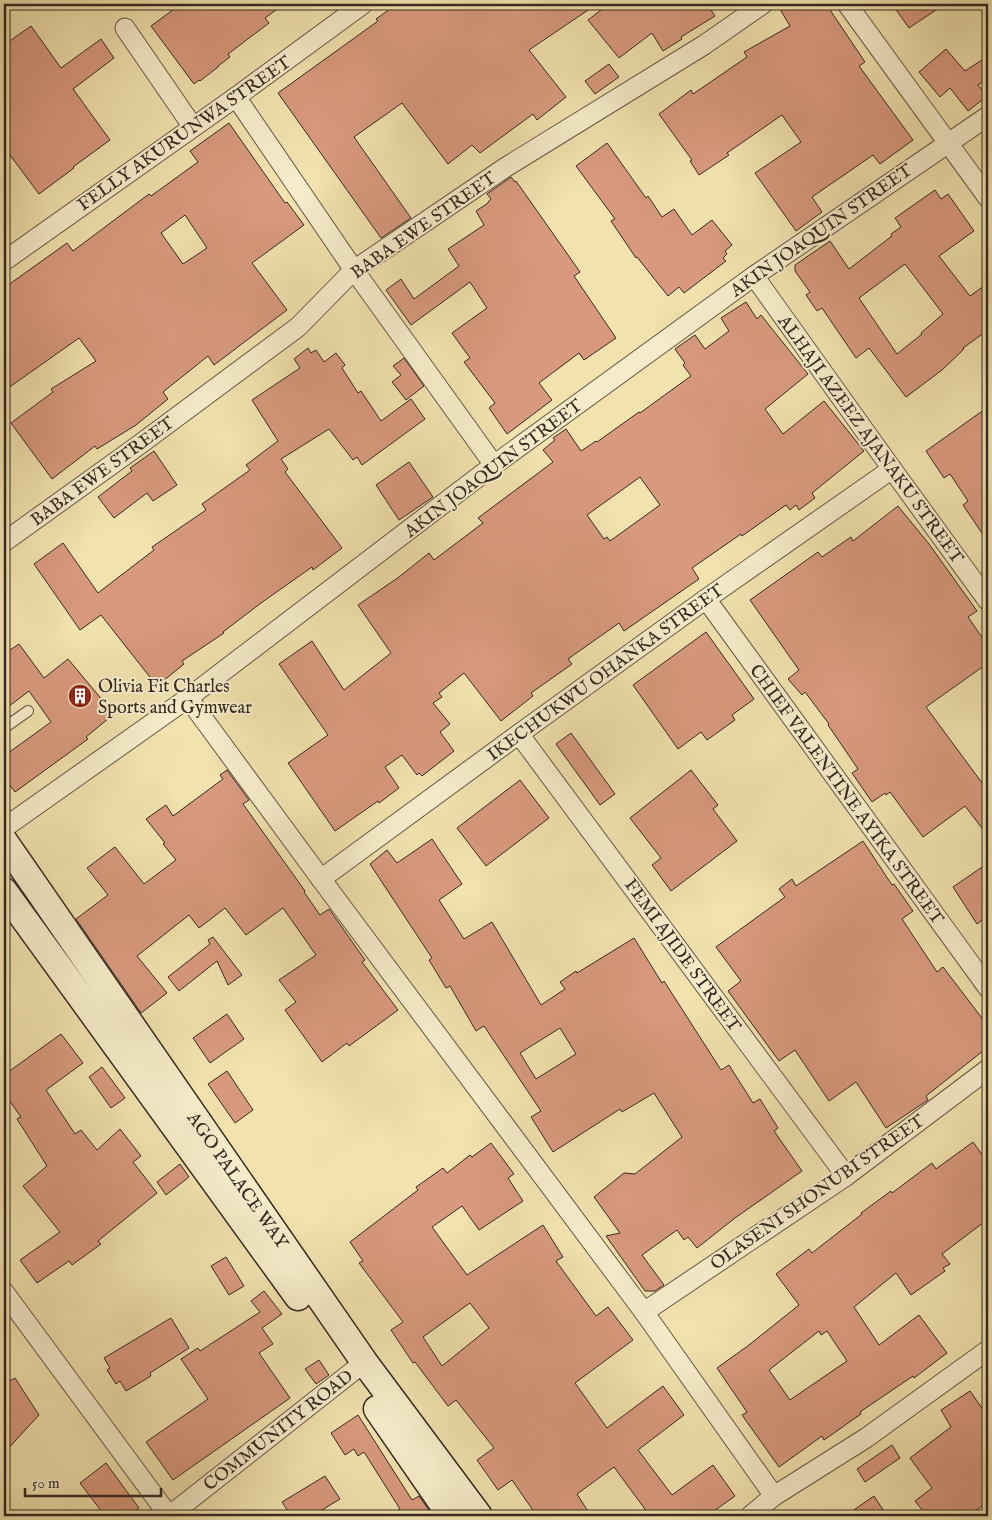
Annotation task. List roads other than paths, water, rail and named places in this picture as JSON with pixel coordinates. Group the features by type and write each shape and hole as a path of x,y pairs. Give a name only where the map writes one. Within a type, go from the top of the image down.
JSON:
{"main road":[{"name":"AGO PALACE WAY","path":"4,841 358,1368 452,1516"},
{"name":"AGO PALACE WAY","path":"6,900 358,1368 478,1516"}],"street":[{"name":"FELLY AKURUNWA STREET","path":"4,261 236,97 363,4"},
{"name":"BABA EWE STREET","path":"4,542 298,327 354,270 506,167 704,45 763,4"},
{"path":"847,4 988,198"},
{"path":"125,28 192,127"},
{"path":"236,97 354,270 494,465"},
{"name":"AKIN JOAQUIN STREET","path":"4,828 188,698 494,465 754,276 988,116"},
{"name":"ALHAJI AZEEZ AJANAKU STREET","path":"754,276 988,601"},
{"name":"IKECHUKWU OHANKA STREET","path":"321,879 706,599 892,469"},
{"name":"CHIEF VALENTINE AYIKA STREET","path":"706,599 988,988"},
{"path":"188,698 644,1312 774,1496"},
{"name":"FEMI AJIDE STREET","path":"519,734 846,1176"},
{"name":"OLASENI SHONUBI STREET","path":"644,1312 846,1176 988,1069"},
{"path":"4,1292 169,1516"},
{"path":"750,1516 774,1496 866,1438 988,1350"},
{"name":"COMMUNITY ROAD","path":"169,1516 358,1368"}],"lane":[{"path":"4,728 28,711"}],"place":[{"name":"Olivia Fit Charles Sports and Gymwear","path":"80,696"}]}
